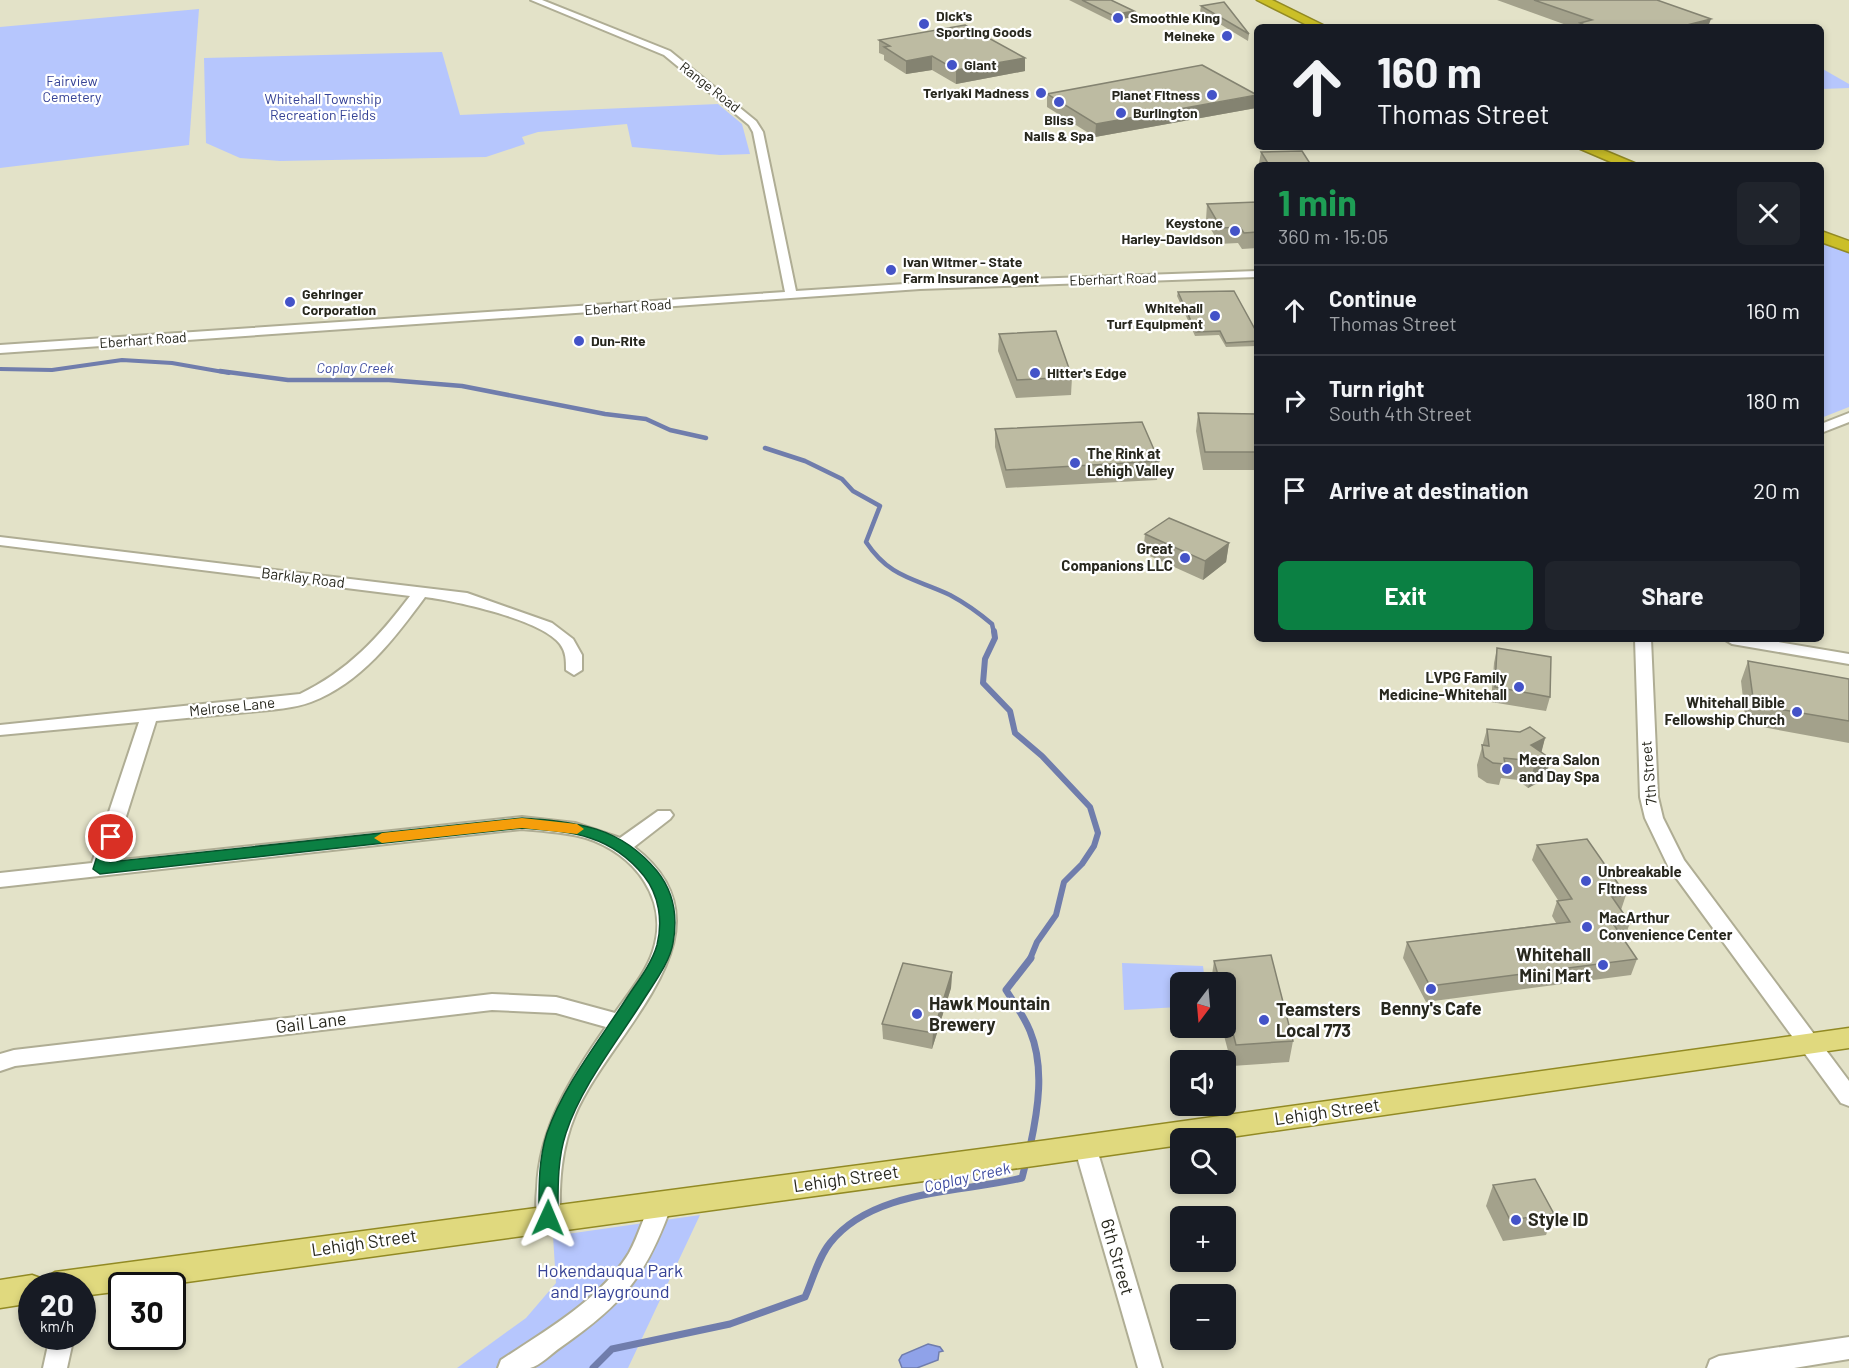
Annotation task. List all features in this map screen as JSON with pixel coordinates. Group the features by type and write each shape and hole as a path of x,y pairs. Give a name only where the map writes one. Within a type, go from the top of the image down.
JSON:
{"highway":[{"path":"1246,0 1296,24"},
{"path":"1263,0 1315,24"},
{"path":"1577,150 1590,162"},
{"path":"1591,150 1624,162"},
{"path":"1614,150 1644,162"},
{"path":"1824,232 1849,242"},
{"path":"1824,237 1849,247"}],"main road":[{"name":"Lehigh Street","path":"96,1280 1048,1152 1849,1038"},
{"path":"0,1294 18,1291"}],"street":[{"name":"Range Road","path":"535,0 667,54 753,123 760,145 791,295"},
{"name":"Eberhart Road","path":"0,349 920,286 1254,274"},
{"path":"1824,428 1849,417"},
{"name":"Barklay Road","path":"0,541 467,598 546,626 565,639 574,655 574,670"},
{"name":"Melrose Lane","path":"0,730 304,698 360,667 378,649 421,592"},
{"name":"7th Street","path":"1643,642 1647,776 1654,819 1676,863 1849,1097"},
{"path":"1750,642 1849,659"},
{"path":"100,869 149,716"},
{"path":"622,846 664,815"},
{"path":"0,880 522,823 564,826 597,834 622,846 640,861 658,883 668,911 665,945 621,1023 572,1099 556,1133 549,1170 548,1218"},
{"name":"Gail Lane","path":"0,1063 14,1058 106,1046 492,1002 556,1005 621,1023"},
{"name":"6th Street","path":"1085,1146 1150,1368"},
{"path":"510,1368 591,1310 628,1274 647,1240 661,1204"},
{"path":"1719,1368 1849,1348"},
{"path":"55,1368 59,1350"}],"green space":[{"name":"Fairview Cemetery","path":"199,9 189,145 0,168 0,27"},
{"name":"Whitehall Township Recreation Fields","path":"442,52 460,115 718,104 742,124 750,154 720,155 632,147 627,124 538,132 522,137 525,144 486,157 280,161 240,158 206,143 204,58"},
{"path":"1824,70 1849,84 1849,88 1824,89"},
{"path":"1824,242 1849,253 1849,407 1824,417"},
{"path":"1122,963 1203,966 1204,972 1170,972 1170,1008 1124,1010"},
{"name":"Hokendauqua Park and Playground","path":"700,1215 628,1368 457,1368 526,1318 556,1283 553,1236"}],"shaded area":[{"path":"928,1344 940,1347 943,1351 939,1352 938,1360 917,1368 902,1368 899,1360 902,1355"}],"building":[{"path":"1082,0 1111,0 1134,11 1112,15"},
{"path":"1534,0 1657,0 1711,19 1691,24 1580,23 1592,20"},
{"path":"1224,2 1249,34 1201,6"},
{"path":"965,25 1025,58 956,70 932,56 906,61 884,47 890,46 879,40"},
{"path":"1202,65 1254,93 1254,96 1096,124 1047,94"},
{"path":"1302,151 1309,162 1267,162 1261,152"},
{"path":"1254,202 1254,232 1244,233 1240,227 1221,228 1207,204"},
{"name":"Whitehall Turf Equipment","path":"1234,291 1254,328 1254,341 1226,343 1220,331 1196,332 1178,292"},
{"path":"1056,331 1072,377 1017,380 999,334"},
{"path":"1198,413 1254,414 1254,452 1205,452"},
{"path":"1142,422 1159,461 1006,470 995,429"},
{"path":"1169,518 1229,543 1205,561 1145,534"},
{"path":"1497,648 1551,657 1550,697 1495,687"},
{"path":"1748,661 1849,679 1849,721 1754,705"},
{"path":"1530,727 1545,738 1531,745 1551,759 1534,767 1524,760 1504,758 1505,764 1493,763 1484,757 1482,745 1489,746 1487,729 1520,732"},
{"name":"MacArthur Convenience Center","path":"1587,839 1626,895 1612,897 1630,923 1614,925 1637,959 1430,986 1407,942 1570,922 1557,901 1572,899 1537,845"},
{"path":"1271,955 1293,1041 1236,1045 1236,972 1217,972 1214,961"},
{"name":"Hawk Mountain Brewery","path":"903,963 952,972 933,1033 882,1024"},
{"path":"1535,1179 1554,1214 1510,1220 1493,1185"}],"waterway":[{"name":"Coplay Creek","path":"0,369 52,370 122,360 172,363 229,373"},
{"name":"Coplay Creek","path":"220,371 288,380 389,380 462,386 605,414 646,419 670,430 706,438"},
{"name":"Coplay Creek","path":"765,448 805,461 842,479 853,491 880,506 866,542 875,554 904,576 950,595 977,612 992,624 994,633"},
{"name":"Coplay Creek","path":"994,631 995,638 985,659 983,683 1010,711 1015,733 1042,756 1090,807 1098,833 1094,846 1082,864 1064,882 1056,915 1037,942 1030,959"},
{"name":"Coplay Creek","path":"1030,1147 1039,1089 1035,1045 1028,1025 1006,990 1031,958"},
{"name":"Coplay Creek","path":"593,1368 612,1349 730,1324 805,1297 819,1262 830,1243 848,1225 869,1212 919,1196 1022,1178 1026,1162"}],"slow traffic":[{"path":"382,838 522,823 577,829"}],"place":[{"name":"Smoothie King","path":"1118,18"},
{"name":"Dick's Sporting Goods","path":"924,24"},
{"name":"Meineke","path":"1227,36"},
{"name":"Giant","path":"952,65"},
{"name":"Teriyaki Madness","path":"1041,93"},
{"name":"Planet Fitness","path":"1212,95"},
{"name":"Bliss Nails & Spa","path":"1059,102"},
{"name":"Burlington","path":"1121,113"},
{"name":"Keystone Harley-Davidson","path":"1235,231"},
{"name":"Ivan Witmer - State Farm Insurance Agent","path":"891,270"},
{"name":"Gehringer Corporation","path":"290,302"},
{"name":"Whitehall Turf Equipment","path":"1215,316"},
{"name":"Dun-Rite","path":"579,341"},
{"name":"Hitter's Edge","path":"1035,373"},
{"name":"The Rink at Lehigh Valley","path":"1075,463"},
{"name":"Great Companions LLC","path":"1185,558"},
{"name":"LVPG Family Medicine-Whitehall","path":"1519,687"},
{"name":"Whitehall Bible Fellowship Church","path":"1797,712"},
{"name":"Meera Salon and Day Spa","path":"1507,769"},
{"name":"Unbreakable FItness","path":"1586,881"},
{"name":"MacArthur Convenience Center","path":"1587,927"},
{"name":"Whitehall Mini Mart","path":"1603,965"},
{"name":"Benny's Cafe","path":"1431,989"},
{"name":"Hawk Mountain Brewery","path":"917,1014"},
{"name":"Teamsters Local 773","path":"1264,1020"},
{"name":"Style ID","path":"1516,1220"}],"route":[{"path":"111,837 100,869 522,823 564,826 597,834 622,846 640,861 658,883 668,911 665,945 648,980 572,1099 556,1133 549,1170 548,1218"}]}
